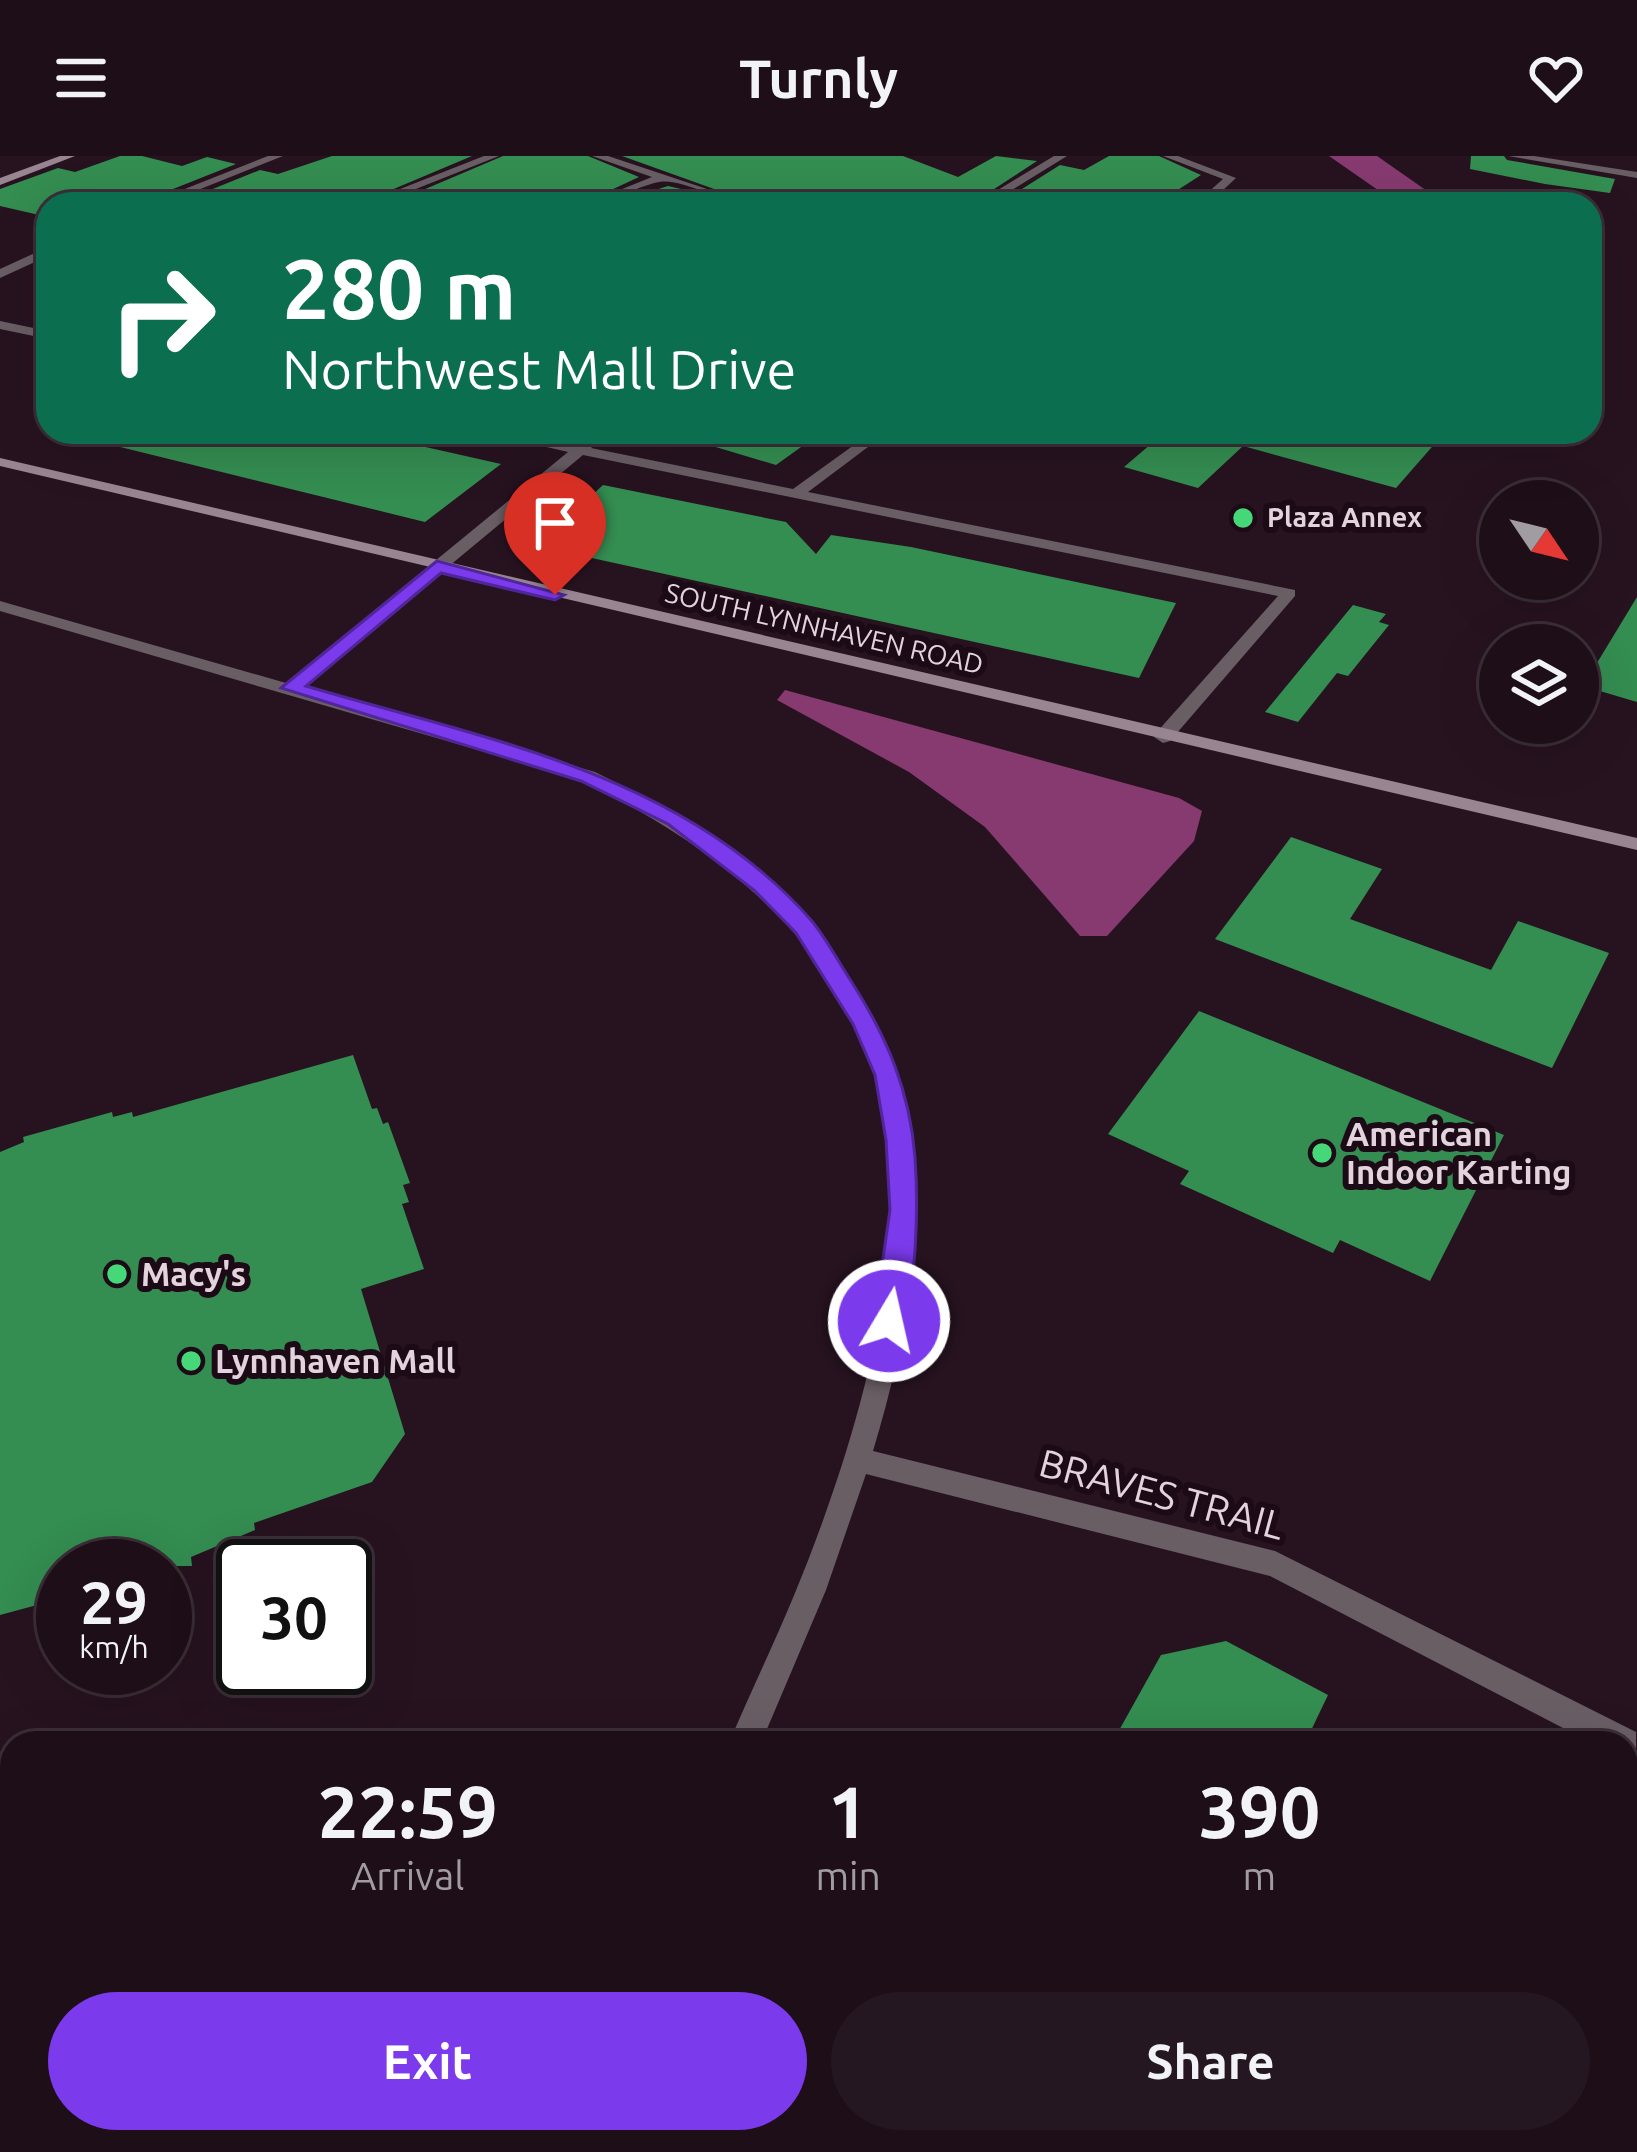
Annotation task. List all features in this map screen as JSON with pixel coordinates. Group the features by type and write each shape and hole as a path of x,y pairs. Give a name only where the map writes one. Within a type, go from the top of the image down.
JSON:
{"street":[{"path":"0,182 70,156"},
{"path":"184,192 278,156"},
{"path":"400,192 494,156"},
{"path":"597,156 709,192"},
{"path":"1001,192 1062,156"},
{"path":"1168,156 1227,175 1232,182 1218,192"},
{"path":"1513,156 1637,175"},
{"path":"623,192 663,177"},
{"path":"0,274 36,256"},
{"path":"0,325 36,332"},
{"path":"543,444 1289,593 1163,737"},
{"path":"291,688 585,444"},
{"path":"795,494 864,444"},
{"name":"SOUTH LYNNHAVEN ROAD","path":"0,462 1637,844"},
{"path":"0,606 536,757 604,784 676,819 720,851 805,928 865,1023 888,1075 900,1140 904,1210 896,1278 856,1460 815,1577 750,1731"},
{"name":"BRAVES TRAIL","path":"856,1460 1275,1564 1603,1731"}],"shaded area":[{"path":"1329,156 1377,156 1429,192 1381,192"},
{"path":"785,690 1179,798 1202,811 1194,841 1107,936 1080,936 985,827 909,772 777,700"}],"building":[{"path":"120,156 182,166 207,157 236,164 166,192 36,192 36,214 0,206 0,189 58,168 75,172"},
{"path":"332,156 472,156 386,192 205,192 260,170 278,174"},
{"path":"503,156 588,156 639,177 607,192 418,192"},
{"path":"622,156 903,156 958,177 996,156 1037,161 989,192 722,192"},
{"path":"1109,156 1159,156 1201,175 1175,192 1017,192 1060,165 1084,170"},
{"path":"1471,156 1504,156 1615,179 1610,193 1545,184 1470,169"},
{"path":"668,186 693,192 649,192"},
{"path":"108,444 412,444 501,464 425,522"},
{"path":"706,444 805,444 776,465"},
{"path":"1151,444 1434,444 1396,488 1243,446 1198,488 1124,467"},
{"path":"603,485 786,522 816,554 831,535 911,547 1176,603 1139,678 537,546"},
{"path":"1637,597 1637,702 1599,691 1599,660"},
{"path":"1353,605 1386,614 1379,622 1389,625 1348,676 1337,673 1298,722 1265,712"},
{"path":"1291,837 1382,869 1350,919 1491,970 1518,921 1609,953 1552,1068 1215,939"},
{"name":"American Indoor Karting","path":"1199,1011 1504,1135 1430,1281 1340,1240 1333,1253 1180,1184 1189,1171 1108,1134"},
{"name":"Lynnhaven Mall","path":"353,1055 372,1109 377,1108 383,1124 388,1122 410,1183 403,1185 409,1202 402,1204 424,1269 361,1289 405,1434 372,1482 254,1523 255,1530 234,1539 216,1539 216,1546 192,1557 192,1539 36,1539 36,1605 0,1615 0,1152 24,1142 23,1137 112,1112 113,1117 132,1112 133,1117"},
{"path":"1226,1641 1328,1695 1311,1731 1119,1731 1161,1655"}],"place":[{"name":"Plaza Annex","path":"1243,518"},
{"name":"American Indoor Karting","path":"1322,1153"},
{"name":"Macy's","path":"117,1274"},
{"name":"Lynnhaven Mall","path":"191,1361"}],"route":[{"path":"555,595 437,566 291,688 588,776 676,819 762,885 805,928 865,1023 888,1075 900,1140 904,1210 889,1321"}]}
